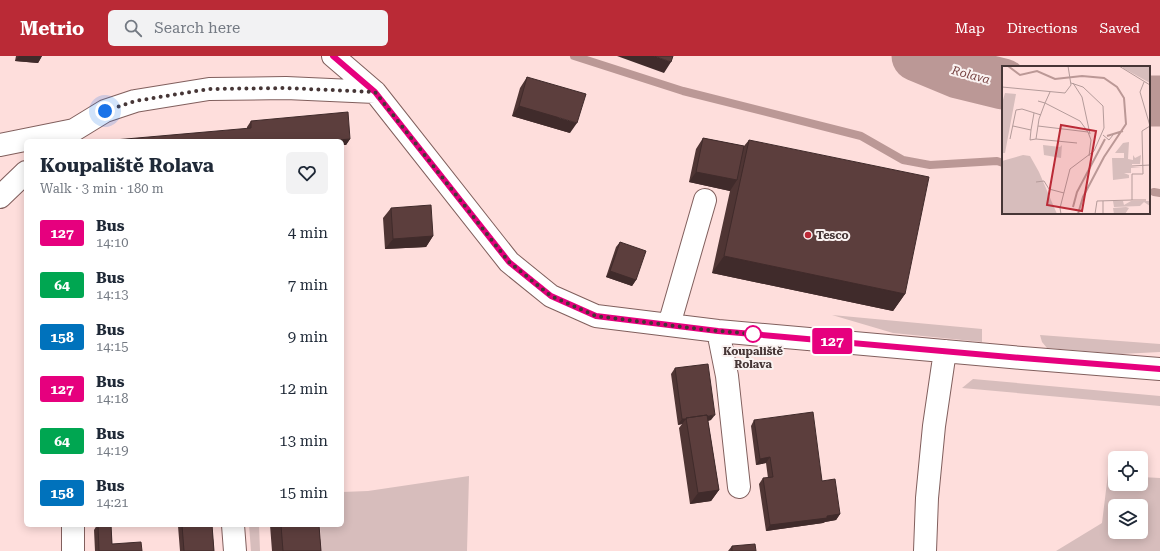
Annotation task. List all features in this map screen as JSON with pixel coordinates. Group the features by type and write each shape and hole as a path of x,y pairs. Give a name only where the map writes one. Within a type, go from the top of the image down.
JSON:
{"street":[{"path":"333,56 375,92 509,262 551,296 596,316 718,331 1160,369"},
{"path":"45,139 67,136 105,111 135,101 209,89 286,88 375,92"},
{"path":"0,145 24,142"},
{"path":"0,197 24,174"},
{"path":"669,325 706,200"},
{"path":"718,331 727,376 739,487"},
{"path":"925,551 927,498 934,426 946,351"},
{"path":"73,527 74,551"},
{"path":"233,527 235,551"}],"shaded area":[{"path":"832,315 982,329 982,342 893,333"},
{"path":"1040,335 1160,344 1160,352 1121,354 1047,348 1042,342"},
{"path":"973,379 1160,396 1160,406 962,388"},
{"path":"1108,474 1108,491 1148,491 1148,477 1160,478 1160,551 1056,551 1102,523"},
{"path":"469,476 467,551 321,551 320,527 344,527 344,492 368,491"},
{"path":"249,527 259,527 260,551 251,551"}],"building":[{"path":"654,56 673,56 671,62"},
{"path":"527,77 586,94 577,123 519,106"},
{"path":"348,112 350,139 126,139 251,128 251,121"},
{"path":"703,138 744,146 737,180 696,172"},
{"path":"749,140 929,177 905,294 724,256"},
{"path":"431,205 433,236 393,239 391,208"},
{"path":"620,242 646,251 636,280 610,271"},
{"path":"708,364 715,415 682,419 675,368"},
{"path":"813,412 822,481 835,479 840,514 827,516 827,518 770,525 763,478 773,477 770,457 760,459 754,420"},
{"path":"707,415 719,490 698,493 686,418"},
{"path":"98,527 111,527 112,544 141,542 142,551 99,551"},
{"path":"182,527 212,527 214,551 184,551"},
{"path":"281,527 319,527 321,551 283,551"},
{"path":"755,544 756,551 732,551 732,546"}],"waterway":[{"path":"574,56 683,91 861,136 903,160 930,165 997,161 1002,163"},
{"name":"Rolava","path":"917,56 958,73 1002,84"},
{"name":"Rolava","path":"1150,101 1160,101"},
{"path":"1154,192 1160,193"}],"bus line":[{"name":"127","path":"333,56 375,92 509,262 551,296 596,316 718,331 1160,369"}],"place":[{"name":"Tesco","path":"808,235"},
{"name":"Koupaliště Rolava","path":"753,334"}],"route":[{"path":"105,111 135,101 209,89 286,88 375,92 509,262 551,296 596,316 707,330 753,334"}]}
